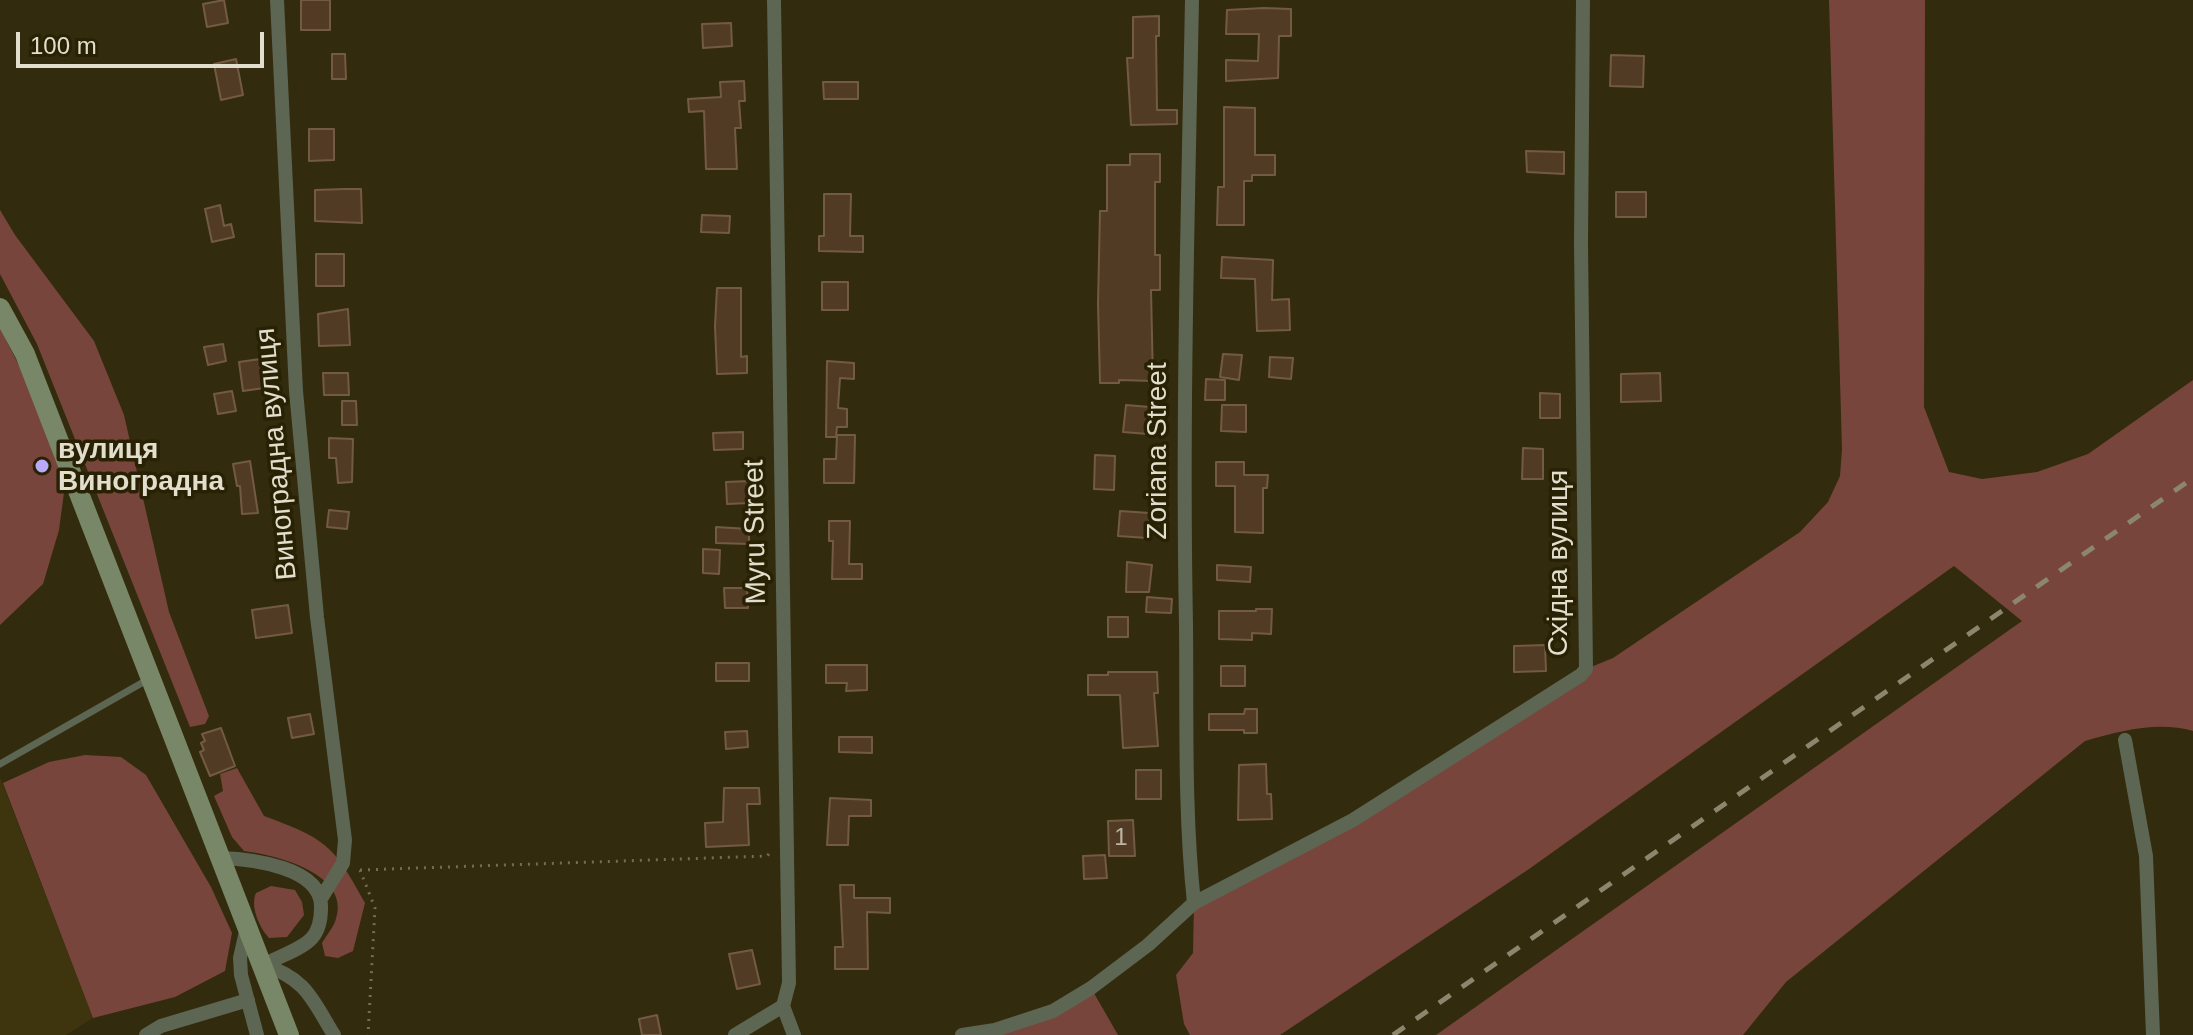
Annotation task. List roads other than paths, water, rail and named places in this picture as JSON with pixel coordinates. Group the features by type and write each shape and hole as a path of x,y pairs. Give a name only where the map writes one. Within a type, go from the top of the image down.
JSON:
{"main road":[{"path":"0,308 25,354 289,1035"}],"street":[{"name":"Виноградна вулиця","path":"277,0 296,391 317,617 345,840 343,863 322,897"},
{"name":"Myru Street","path":"774,0 789,983 783,1006"},
{"name":"Zoriana Street","path":"1192,0 1183,398 1185,760 1187,838 1194,903"},
{"name":"Східна вулиця","path":"1194,903 1353,820 1586,669 1581,243 1583,0"},
{"path":"2125,740 2146,856 2153,1035"},
{"path":"220,858 279,866 301,876 322,897 321,920 312,937 263,965"},
{"path":"962,1035 995,1030 1053,1011 1091,988 1148,945 1194,903"},
{"path":"248,926 240,958 241,975 257,1035"},
{"path":"263,965 286,972 303,986 334,1035"},
{"path":"146,1035 161,1026 248,1000"},
{"path":"735,1035 783,1006 798,1033"}],"lane":[{"path":"0,764 149,679"}],"railway":[{"path":"1393,1035 2193,478"}],"place":[{"name":"вулиця Виноградна","path":"42,466"}]}
